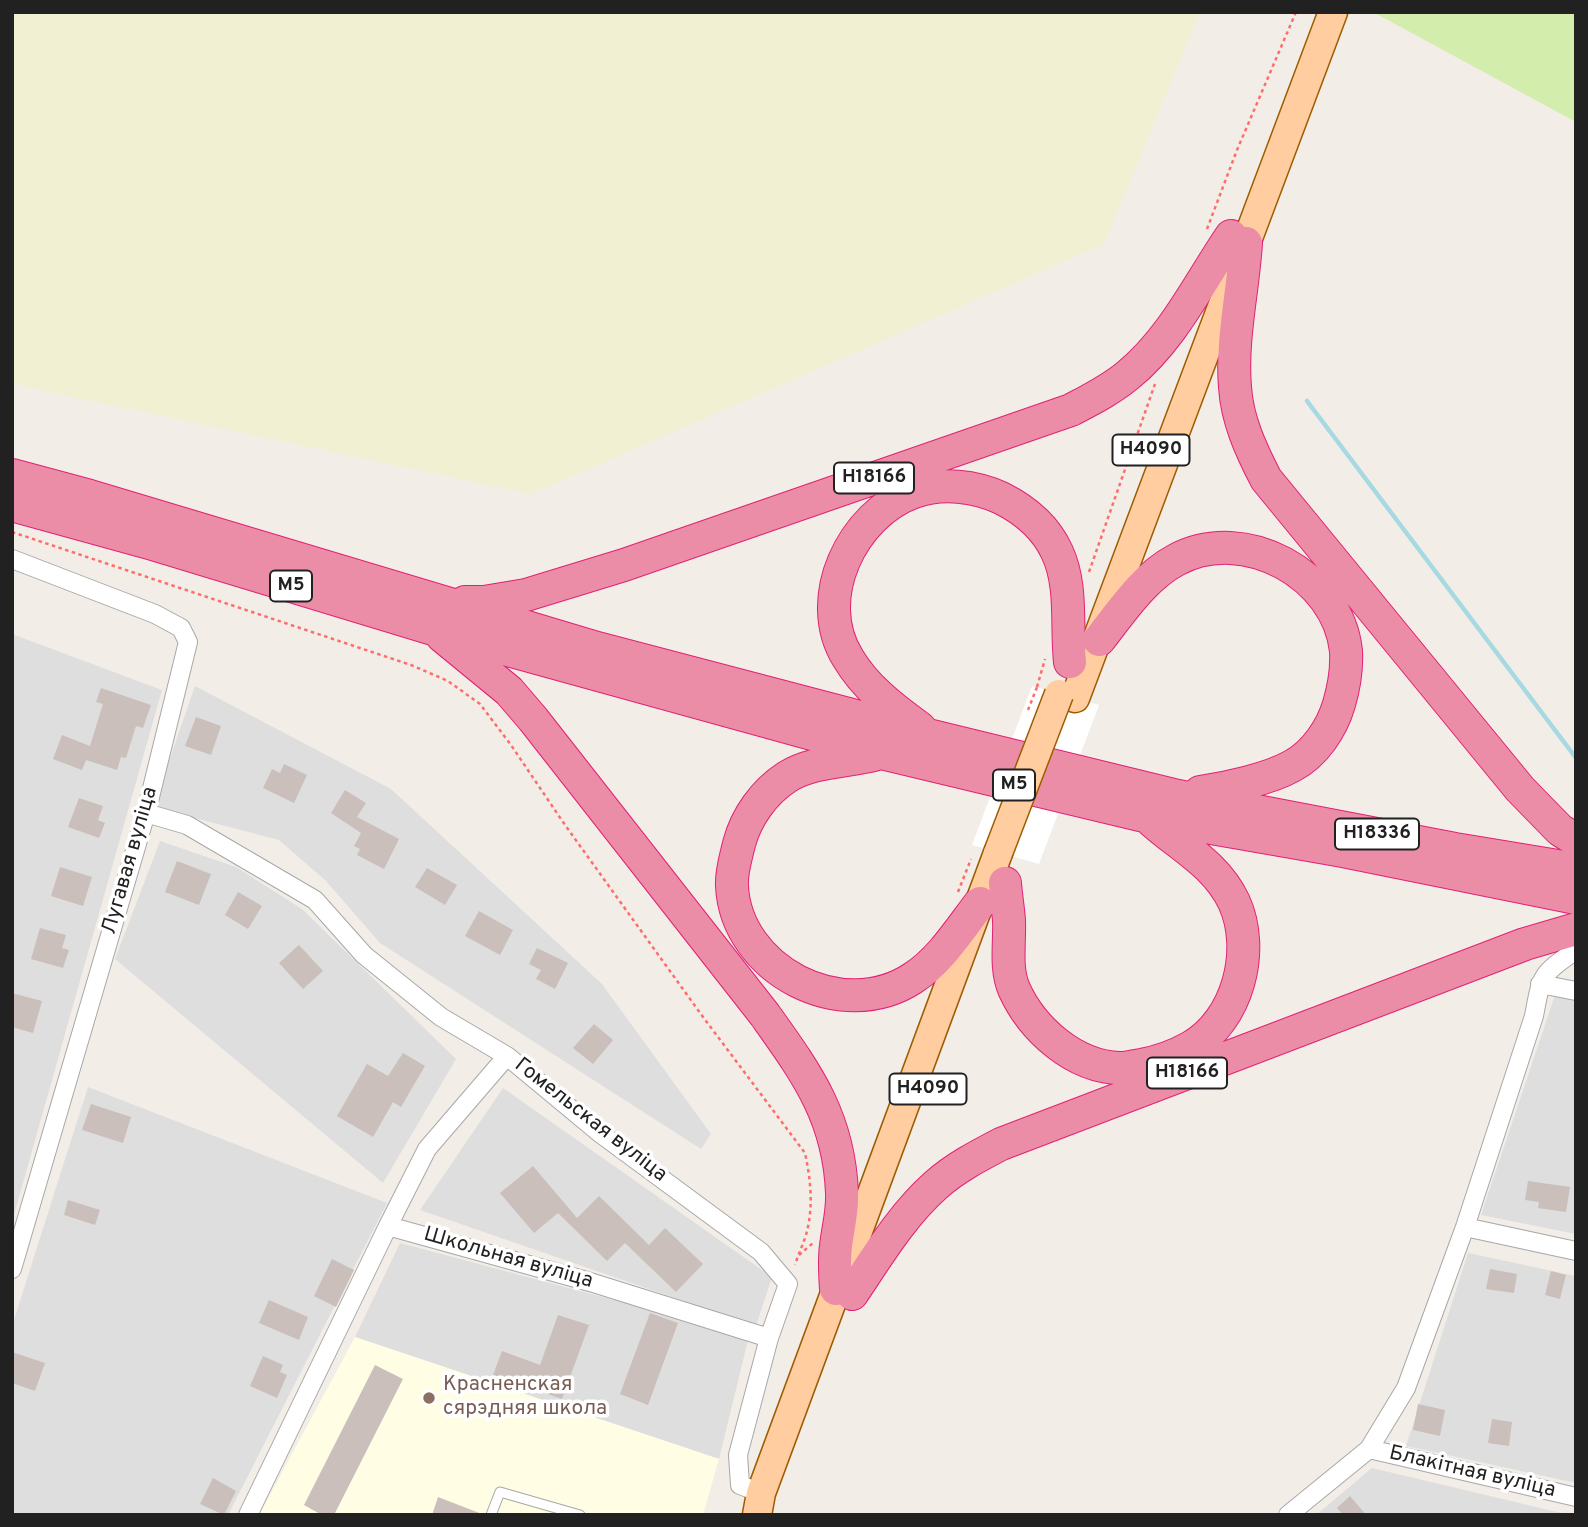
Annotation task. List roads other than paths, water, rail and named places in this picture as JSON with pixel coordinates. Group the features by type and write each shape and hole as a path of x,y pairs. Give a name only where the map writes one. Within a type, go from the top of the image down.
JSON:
{"highway":[{"name":"Н18166","path":"441,616 484,602 526,595 624,565 1071,410 1128,375 1155,348 1171,328 1227,239"},
{"path":"1227,239 1244,280 1236,337 1235,389 1246,435 1266,479 1520,789 1560,830 1576,840"},
{"name":"М5","path":"12,475 90,496 441,616 881,753 1148,817"},
{"name":"Н18166","path":"932,736 896,710 863,680 846,656 837,630 834,603 838,576 854,540 878,513 914,492 951,486 984,490 1014,505 1039,525 1057,553 1068,587 1067,634 1070,662"},
{"name":"М5","path":"12,505 146,542 441,616 597,648 932,736 1178,796"},
{"path":"1098,639 1146,582 1177,559 1206,550 1234,548 1260,552 1282,560 1303,575 1324,598 1338,623 1346,650 1345,683 1335,719 1318,745 1293,766 1232,788 1178,796"},
{"path":"441,616 463,656 509,691 533,719 765,1015 801,1066 830,1121 838,1154 842,1194 834,1262 844,1291"},
{"path":"881,753 847,761 817,764 787,777 760,801 743,829 735,859 732,886 740,918 756,948 787,976 817,991 849,997 871,996 889,991 916,977 935,960 980,903"},
{"name":"Н18336","path":"1178,796 1455,849 1576,869"},
{"name":"Н18166","path":"1006,864 1008,957 1013,986 1027,1013 1053,1041 1083,1059 1120,1068 1158,1062 1192,1046 1215,1026 1232,1000 1243,970 1244,935 1234,902 1214,871 1148,817"},
{"name":"Н18336","path":"1148,817 1343,851 1576,898"},
{"name":"Н18166","path":"844,1291 935,1186 965,1163 1001,1144 1525,944 1576,929"}],"main road":[{"name":"Н4090","path":"1067,696 1070,662 1227,239 1318,12"},
{"name":"Н4090","path":"844,1291 1067,696 1098,639 1227,239 1333,12"},
{"name":"Н4090","path":"760,1507 788,1465 844,1291 980,903 1006,864"}],"street":[{"name":"Лугавая вуліца","path":"12,559 155,614 181,628 188,642 146,813 12,1269"},
{"path":"146,813 187,825 315,900 364,955 441,1017 507,1056"},
{"path":"1288,1515 1369,1449 1406,1388 1465,1227 1534,1016 1542,978 1539,953 1525,944"},
{"path":"1542,978 1576,950"},
{"path":"1542,978 1576,991"},
{"name":"Гомельская вуліца","path":"388,1226 427,1149 507,1056 601,1134 761,1252 788,1284 769,1338"},
{"path":"248,1515 388,1226"},
{"name":"Школьная вуліца","path":"388,1226 590,1282 769,1338"},
{"path":"1465,1227 1576,1251"},
{"path":"760,1507 740,1485 738,1455 769,1338"},
{"name":"Блакітная вуліца","path":"1369,1449 1576,1497"}],"lane":[{"path":"491,1515 500,1492 580,1515"}],"waterway":[{"path":"1307,401 1576,758"}],"place":[{"name":"Красненская сярэдняя школа","path":"429,1398"}]}
